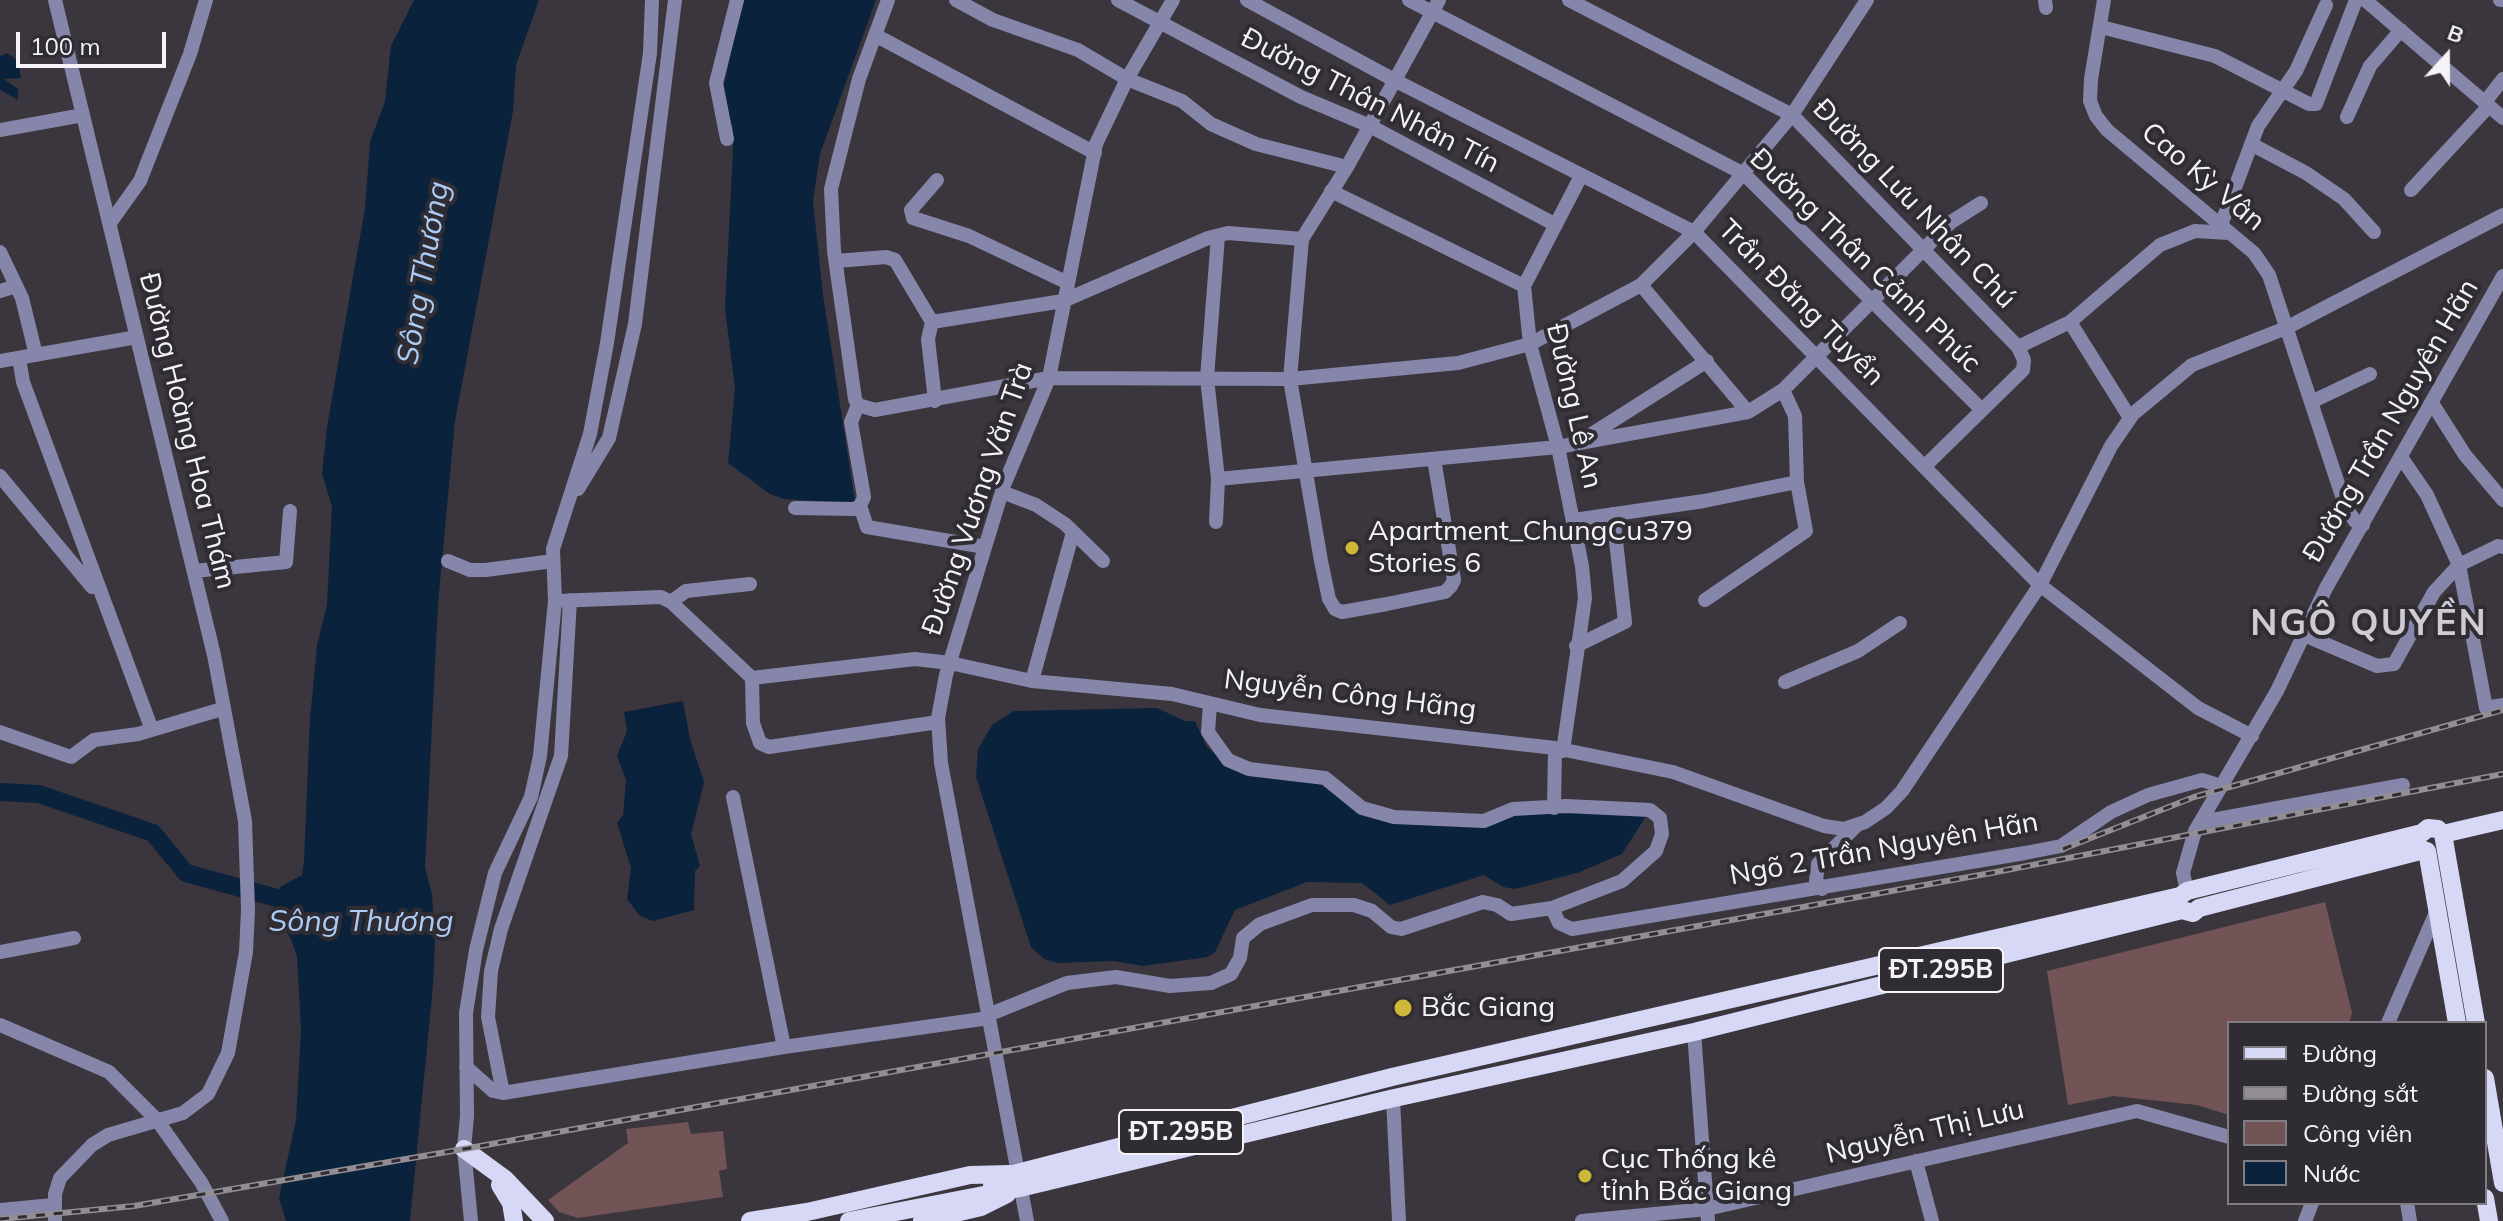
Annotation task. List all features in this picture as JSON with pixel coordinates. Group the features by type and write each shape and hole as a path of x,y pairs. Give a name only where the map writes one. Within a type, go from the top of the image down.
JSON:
{"main road":[{"name":"ĐT.295B","path":"1394,1091 1690,1010 2189,899 2432,842 2503,820"},
{"path":"2432,842 2439,906 2454,938 2457,1021"},
{"path":"2432,842 2475,1021"},
{"name":"ĐT.295B","path":"849,1221 979,1193 1018,1180 1394,1091 1693,1030 2189,899"},
{"path":"1690,1010 1704,1019 1693,1030"},
{"path":"2487,1092 2503,1183"},
{"path":"464,1149 482,1160 545,1221"},
{"path":"482,1160 508,1196 514,1221"},
{"path":"750,1221 807,1212 970,1175 1018,1180"},
{"path":"922,1221 981,1207 1018,1180"}],"street":[{"name":"Đường Hoàng Hoa Thám","path":"55,0 214,655 245,821 246,952 228,1053 208,1094 198,1104 157,1120"},
{"path":"110,223 140,181 190,54 206,0"},
{"path":"503,1093 488,1017 491,971 505,915 561,756 562,601 553,561 558,526 571,497 590,434 601,374 644,95 652,0"},
{"path":"571,497 609,438 635,324 672,49 675,0"},
{"path":"727,139 716,83 737,0"},
{"path":"795,508 854,509 860,506 864,497 851,422 858,405 831,217 833,173 859,79 888,0"},
{"path":"956,0 993,20 1078,50 1127,79 1182,101 1211,124 1256,144 1347,167"},
{"name":"Đường Thân Nhân Tín","path":"1118,0 1301,97 1370,126 1556,225"},
{"name":"Đường Vương Văn Trà","path":"1027,1221 941,763 938,722 950,663 1002,492 1049,378 1066,282 1083,220 1095,153 1127,79 1173,0"},
{"name":"Trần Đăng Tuyển","path":"1247,0 1396,81 1694,232 2040,585 2198,708 2252,736"},
{"name":"Đường Thân Cảnh Phúc","path":"1409,0 1436,6 1744,174 1982,410"},
{"name":"Đường Lưu Nhân Chú","path":"1569,0 1792,115 2018,347 2024,360 2023,370 1982,410"},
{"path":"858,405 875,410 1049,378 1290,379 1458,363 1530,344 1641,285 1694,232 1792,115 1867,0"},
{"name":"Cao Kỳ Vân","path":"2104,0 2091,79 2090,101 2096,116 2107,130 2254,253 2269,275 2346,508 2355,521 2363,525"},
{"path":"2101,27 2215,56 2282,91 2316,104 2356,0"},
{"path":"2365,0 2503,118"},
{"path":"2018,347 2070,322 2160,245 2195,231 2225,229 2258,126 2306,52 2326,5"},
{"path":"1434,459 1454,580 1451,586 1445,592 1342,612 1329,599 1290,379 1302,239 1347,167 1436,6"},
{"path":"2347,117 2370,66 2401,30"},
{"path":"875,35 1095,153"},
{"path":"644,95 672,49"},
{"path":"2411,190 2487,104 2503,79"},
{"path":"0,130 83,115"},
{"path":"2251,144 2306,173 2344,199 2374,232"},
{"path":"1331,191 1524,286 1581,176"},
{"path":"937,180 911,210 913,218 969,236 1066,282"},
{"path":"624,235 654,181"},
{"path":"1218,479 1558,447 1748,412 1783,390 1951,222 1981,203"},
{"path":"1822,889 1816,881 1818,864 1857,825 1886,808 1902,791 2040,585 2111,446 2130,418 2161,388 2192,365 2286,328 2503,215"},
{"path":"932,322 1063,301 1228,233 1302,239"},
{"path":"1216,522 1218,479 1207,378 1218,236"},
{"path":"0,252 16,286 36,355"},
{"path":"836,261 886,257 895,260 932,322 928,339 935,401"},
{"name":"Đường Trần Nguyên Hãn","path":"2189,899 2183,873 2201,822 2252,736 2363,525 2503,276"},
{"path":"1641,285 1748,412"},
{"path":"0,291 16,286"},
{"name":"Đường Lê An","path":"1524,286 1530,344 1574,520 1585,598 1559,749 1554,808"},
{"path":"2070,322 2130,418"},
{"path":"601,374 635,324"},
{"path":"0,361 137,337"},
{"path":"19,358 23,382 152,730"},
{"path":"1577,444 1707,361"},
{"path":"2311,402 2370,374"},
{"path":"1705,600 1806,531 1797,482 1795,416 1783,390"},
{"path":"2432,403 2465,455 2503,500"},
{"path":"1925,466 1982,410"},
{"path":"2401,457 2427,495 2459,565 2486,708 2503,705"},
{"path":"0,476 100,596"},
{"path":"1574,520 1797,482"},
{"path":"1002,492 1036,505 1073,532 1103,561"},
{"path":"860,506 867,527 985,547"},
{"path":"194,571 286,562 290,511"},
{"path":"1576,646 1625,622 1613,514"},
{"path":"1032,681 1073,532"},
{"path":"2304,635 2377,666 2394,664 2434,592 2459,565 2498,546 2503,547"},
{"path":"448,561 470,570 486,570 553,561"},
{"path":"671,602 686,591 750,584"},
{"path":"562,601 648,596 671,602 752,678 753,723 760,743 769,747 938,722"},
{"path":"471,1221 464,1149 466,1013 476,950 495,873 531,797 540,756 562,601"},
{"path":"1785,682 1858,651 1900,623"},
{"name":"Nguyễn Công Hãng","path":"752,678 915,659 950,663 1032,681 1148,691 1260,715 1559,749 1673,772 1824,826 1844,829 1857,825"},
{"path":"466,1067 493,1091 503,1093 988,1016 1067,983 1116,977 1170,986 1211,983 1231,974 1240,958 1243,938 1260,924 1312,905 1354,905 1372,911 1401,929 1483,902 1497,905 1511,914 1552,908 1622,881 1656,851 1662,834 1660,818 1650,810 1513,809 1484,821 1394,817 1362,808 1325,778 1249,769 1228,760 1208,732 1210,704"},
{"path":"0,732 71,757 94,740 152,730 222,709"},
{"name":"Ngõ 2 Trần Nguyên Hãn","path":"1552,908 1559,923 1572,929 2061,846 2111,812 2148,795 2202,780 2221,786"},
{"path":"2201,822 2403,785"},
{"path":"733,797 784,1047"},
{"path":"2389,1021 2439,906"},
{"path":"0,952 74,938"},
{"path":"0,1025 109,1072 157,1120 201,1182 222,1221"},
{"path":"1693,1030 1708,1215"},
{"path":"1394,1091 1399,1221"},
{"name":"Nguyễn Thị Lưu","path":"1582,1221 1708,1215 1916,1161 2137,1111 2227,1136"},
{"path":"55,1221 53,1205 60,1178 92,1145 108,1135 157,1120"},
{"path":"1916,1161 1932,1221"},
{"path":"0,1210 53,1205"}],"green space":[{"path":"2325,902 2352,1013 2350,1021 2227,1021 2227,1114 2197,1105 2113,1096 2068,1105 2047,971"},
{"path":"688,1122 691,1134 723,1131 727,1169 719,1171 723,1197 578,1218 559,1212 548,1200 628,1143 626,1129"}],"water":[{"name":"Sông Thương","path":"414,0 539,0 516,65 513,111 455,421 438,604 425,867 432,895 435,942 433,986 410,1221 286,1221 279,1198 296,1120 301,1030 297,956 277,916 280,887 302,875 304,860 310,719 317,645 327,605 332,506 322,474 327,427 365,208 370,142 385,101 391,46"},
{"path":"742,0 876,0 820,154 813,201 823,295 855,501 849,503 784,499 770,494 728,463 735,389 725,309 733,129 722,95"},
{"path":"7,53 18,61 21,78 4,79 18,89 18,100 0,90 0,56"},
{"path":"683,701 690,739 704,782 691,834 700,866 695,871 694,910 653,921 640,916 627,899 631,868 617,823 623,815 626,780 617,756 627,731 624,712"},
{"path":"1157,708 1185,721 1195,721 1207,747 1214,753 1241,763 1316,773 1356,807 1478,818 1511,803 1534,801 1645,814 1645,818 1622,854 1577,873 1515,889 1503,887 1484,875 1390,905 1362,883 1307,882 1235,910 1215,952 1208,957 1143,966 1113,961 1058,963 1044,959 1031,947 976,777 978,749 993,724 1014,711"}],"waterway":[{"path":"0,792 39,794 153,833 186,873 299,904"}],"railway":[{"path":"2063,849 2194,797 2503,710"},
{"path":"0,1219 134,1206 464,1149 1991,873 2503,774"}],"place":[{"name":"Apartment_ChungCu379 Stories 6","path":"1352,548"},
{"name":"Bắc Giang","path":"1403,1008"},
{"name":"Cục Thống kê tỉnh Bắc Giang","path":"1585,1176"}],"district":[{"name":"NGÔ QUYỀN","path":"2369,624"}]}
